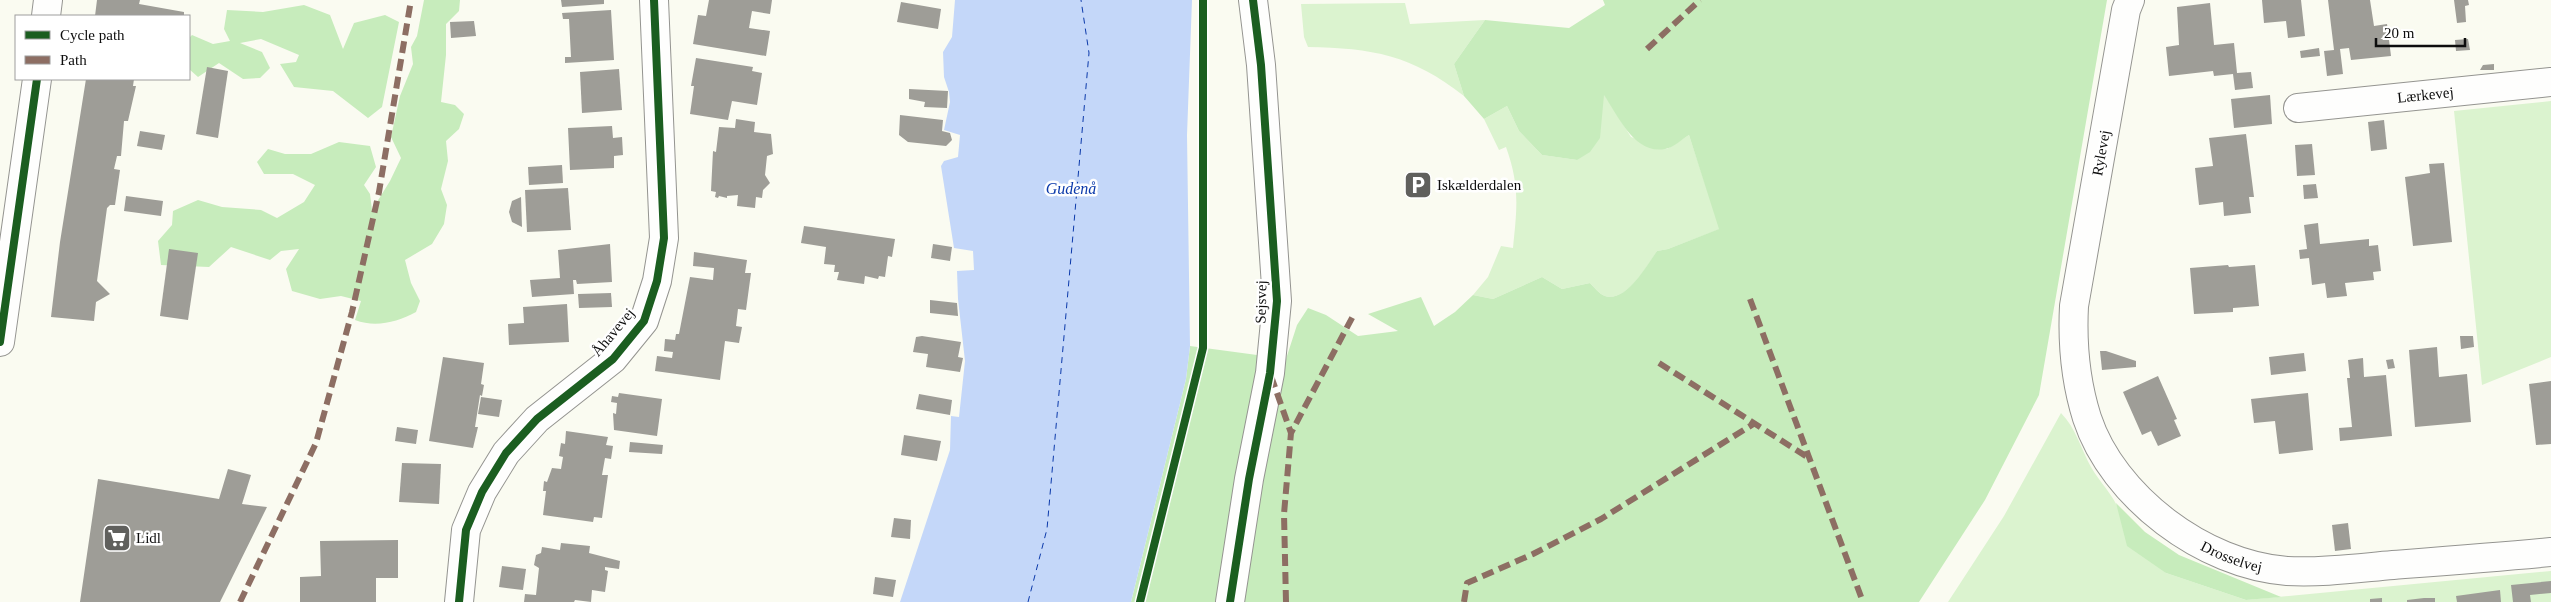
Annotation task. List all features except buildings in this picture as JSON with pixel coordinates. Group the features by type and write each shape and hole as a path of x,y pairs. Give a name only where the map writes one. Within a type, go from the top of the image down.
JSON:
{"street":[{"path":"46,15 48,0"},
{"name":"Åhavevej","path":"459,602 466,530 482,492 501,461 537,419 612,359 644,321 657,281 664,238 654,0"},
{"name":"Sejsvej","path":"1230,602 1248,488 1270,374 1277,301 1261,65 1253,0"},
{"name":"Rylevej","path":"2074,306 2124,20 2130,0"},
{"path":"0,342 37,80"},
{"name":"Lærkevej","path":"2298,108 2551,82"},
{"name":"Drosselvej","path":"2074,306 2072,337 2075,368 2088,419 2111,466 2145,506 2187,538 2234,560 2286,571 2338,570 2551,552"}],"green space":[{"path":"424,0 460,0 459,11 446,24 446,55 441,102 455,105 464,114 459,129 446,141 448,161 441,189 447,205 444,224 432,244 405,260 411,283 420,301 416,312 386,323 371,324 355,320 361,301 341,296 320,299 292,291 286,269 299,249 281,251 270,260 231,247 209,267 161,265 158,241 172,225 173,211 198,200 222,207 261,210 277,218 304,202 315,185 293,174 264,174 257,162 268,149 285,154 311,154 339,142 370,146 376,167 364,185 370,194 372,210 390,181 401,158 391,137 400,96 413,64 411,47 417,36"},
{"path":"1603,0 2107,0 2039,395 1985,500 1919,602 1131,602 1186,379 1190,346 1286,359 1297,325 1308,308 1326,315 1358,336 1398,331 1368,314 1421,297 1434,326 1455,312 1473,295 1493,299 1542,277 1562,289 1590,283 1603,295 1613,297 1628,289 1657,251 1668,249 1719,229 1689,135 1665,149 1654,149 1645,146 1629,132 1604,95 1600,138 1590,152 1577,160 1542,155 1519,131 1507,106 1484,119 1464,96 1454,64 1485,20 1569,28 1605,5"},
{"path":"1405,3 1410,24 1485,20 1454,64 1464,96 1427,71 1409,63 1372,52 1308,47 1304,37 1301,4"},
{"path":"304,5 330,15 343,49 354,23 385,15 399,22 382,107 368,118 333,91 294,87 280,64 296,62 299,55 261,39 240,43 262,52 270,68 260,78 243,79 219,63 198,77 190,70 190,37 192,35 213,44 230,41 224,29 227,10 263,12"},
{"path":"1604,94 1631,137 1667,149 1689,135 1720,229 1668,249 1657,251 1636,281 1621,294 1613,297 1603,295 1590,283 1562,289 1542,277 1493,299 1473,295 1488,277 1501,246 1513,248 1516,221 1514,174 1506,147 1499,150 1484,119 1507,106 1519,131 1542,155 1577,160"},
{"path":"2551,101 2551,357 2482,385 2454,111"},
{"path":"2061,413 2071,425 2091,467 2114,500 2120,513 2166,573 2246,600 2551,571 2551,602 1948,602 2004,516"},
{"path":"2116,503 2145,532 2179,555 2281,597 2246,600 2166,573 2127,546"}],"water":[{"name":"Gudenå","path":"955,0 1192,0 1187,135 1190,346 1186,379 1131,602 900,602 950,450 951,416 959,417 965,361 957,271 974,270 973,251 954,248 941,166 944,161 958,157 960,135 944,130 950,102 944,77 943,52 952,37"}],"ferry route":[{"path":"1028,602 1047,529 1089,53 1081,0"}],"marked path":[{"path":"240,602 316,443 352,312 379,192 411,0"},
{"path":"1647,49 1700,0"},
{"path":"1750,299 1863,602"},
{"path":"1286,602 1284,514 1291,433 1353,316"},
{"path":"1659,363 1809,458"},
{"path":"1271,376 1291,433"},
{"path":"1464,602 1467,583 1533,554 1601,519 1755,423"}],"cycle path":[{"path":"459,602 466,530 482,492 506,453 537,419 613,359 644,321 657,281 664,238 654,0"},
{"path":"1140,602 1203,348 1203,0"},
{"path":"1230,602 1249,479 1270,373 1277,301 1261,65 1253,0"},
{"path":"0,342 37,80"}],"place":[{"name":"Iskælderdalen","path":"1418,185"},
{"name":"Lidl","path":"117,538"}]}
